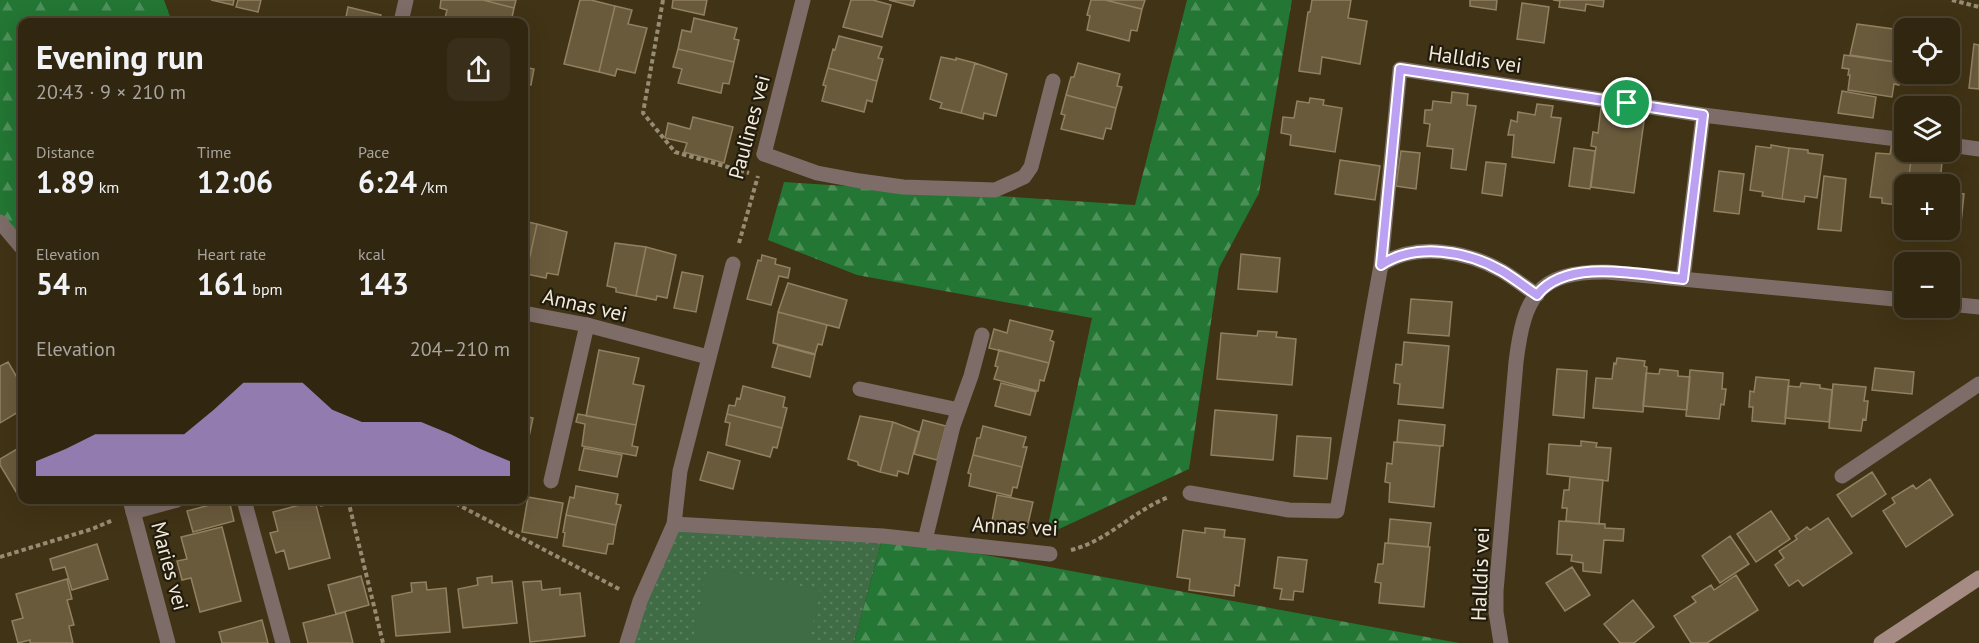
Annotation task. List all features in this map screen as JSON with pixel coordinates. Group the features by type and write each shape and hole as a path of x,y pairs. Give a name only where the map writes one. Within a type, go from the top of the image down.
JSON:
{"street":[{"path":"402,18 406,0"},
{"name":"Paulines vei","path":"803,0 765,154 817,172 903,187 995,190 1024,177 1031,167 1053,81"},
{"name":"Halldis vei","path":"1190,493 1289,510 1337,511 1381,265 1400,69 1703,115 1894,139"},
{"path":"1683,279 1703,115"},
{"path":"1960,146 1979,149"},
{"path":"0,222 18,243"},
{"path":"1381,265 1397,256 1418,253 1453,254 1494,267 1537,295"},
{"path":"627,643 640,600 674,524 680,471 732,264"},
{"name":"Halldis vei","path":"1501,643 1496,612 1496,591 1516,362 1519,336 1526,311 1537,295 1552,282 1585,272 1607,272 1894,299"},
{"path":"1960,305 1979,307"},
{"name":"Annas vei","path":"528,314 587,325 708,357"},
{"path":"551,481 587,325"},
{"path":"925,540 959,410 982,335"},
{"path":"1842,476 1979,384"},
{"path":"860,389 959,410"},
{"path":"132,506 147,504"},
{"path":"245,504 283,643"},
{"name":"Maries vei","path":"132,506 168,643"},
{"name":"Annas vei","path":"674,524 883,536 1050,554"},
{"path":"1881,643 1979,578"}],"path":[{"name":"Paulines vei","path":"663,0 643,113 675,152 758,176 732,264"},
{"path":"1952,0 1979,7"},
{"name":"Annas vei","path":"1050,554 1079,548 1106,536 1167,497 1190,493"},
{"path":"349,504 383,643"},
{"path":"457,504 640,600"},
{"path":"0,557 92,529 132,506"}],"green space":[{"path":"0,0 164,0 171,18 18,18 18,228 9,231 0,222"},
{"path":"1187,0 1292,0 1259,193 1219,268 1189,469 1046,535 1092,318 857,275 768,240 784,182 1135,205"},
{"path":"674,524 883,536 854,643 627,643"},
{"path":"883,536 1459,643 854,643"},
{"path":"708,567 820,590 809,643 692,643"}],"building":[{"path":"211,0 234,0 233,5"},
{"path":"238,0 261,0 258,12 236,7"},
{"path":"441,0 483,0 514,8 512,18 445,18 447,10 440,8"},
{"path":"483,0 516,0 514,8"},
{"path":"580,0 591,0 615,6 599,72 564,64"},
{"path":"673,0 707,0 704,15 672,8"},
{"path":"851,0 873,0 891,5 882,37 843,27"},
{"path":"889,0 915,0 913,6"},
{"path":"1091,0 1105,0 1142,9 1137,31 1131,30 1129,41 1087,30 1090,16 1087,15"},
{"path":"1105,0 1145,0 1142,9"},
{"path":"1312,0 1351,0 1348,18 1367,21 1360,64 1322,57 1320,74 1299,71"},
{"path":"1470,0 1497,0 1496,10 1470,6"},
{"path":"1553,0 1604,0 1603,7 1586,4 1585,11 1559,7 1560,1"},
{"path":"1522,3 1549,7 1544,43 1517,39"},
{"path":"615,6 632,10 628,24 647,28 635,73 617,69 615,76 599,72"},
{"path":"348,7 381,15 380,18 346,18"},
{"path":"694,18 737,28 734,39 739,40 734,62 678,49 682,30 691,32"},
{"path":"1857,24 1894,29 1894,62 1850,55"},
{"path":"839,36 882,47 878,58 883,59 877,81 828,68"},
{"path":"1974,44 1979,45 1979,89 1969,88"},
{"path":"678,49 734,62 729,84 723,83 721,93 678,83 682,69 673,67"},
{"path":"1844,55 1894,62 1892,97 1848,90 1849,69 1842,68"},
{"path":"941,57 975,63 961,113 940,108 942,103 930,99"},
{"path":"975,63 1007,74 996,116 984,113 983,119 961,113"},
{"path":"1078,63 1120,74 1117,86 1122,87 1116,108 1066,95"},
{"path":"528,68 534,69 531,85 528,85"},
{"path":"828,68 877,81 872,102 867,100 864,112 822,101 826,86 823,85"},
{"path":"1842,91 1876,97 1873,118 1838,113"},
{"path":"1452,92 1468,94 1467,105 1476,106 1466,170 1451,168 1453,149 1427,146 1430,124 1424,123 1425,110 1432,110 1433,101 1451,103"},
{"path":"1066,95 1116,108 1111,129 1106,128 1103,139 1061,129 1065,115 1061,114"},
{"path":"1310,98 1324,100 1323,105 1342,108 1335,152 1290,145 1291,135 1281,133 1283,117 1294,118 1297,101 1309,103"},
{"path":"1537,104 1553,106 1551,117 1561,118 1554,163 1512,157 1514,135 1508,135 1511,120 1517,122 1518,112 1535,115"},
{"path":"1601,108 1645,114 1634,193 1591,187 1596,147 1591,146 1593,132 1598,133"},
{"path":"693,117 733,127 724,163 684,152 687,143 665,138 668,123 690,129"},
{"path":"1892,142 1894,142 1894,162 1911,162 1909,174 1894,174 1894,205 1882,203 1882,198 1870,197 1876,153 1890,154"},
{"path":"1771,145 1789,148 1782,199 1762,196 1763,192 1750,190 1756,146 1771,148"},
{"path":"1574,148 1595,151 1590,189 1569,186"},
{"path":"1789,148 1808,150 1808,153 1823,155 1817,198 1805,196 1804,202 1782,199"},
{"path":"1401,151 1420,153 1416,189 1396,186"},
{"path":"1340,160 1380,166 1375,200 1335,194"},
{"path":"1486,162 1506,164 1502,196 1482,193"},
{"path":"1911,162 1942,162 1941,174 1909,174"},
{"path":"1719,171 1744,174 1739,214 1714,211"},
{"path":"1824,176 1846,179 1841,231 1818,229"},
{"path":"1960,193 1964,194 1960,223"},
{"path":"528,222 537,224 528,265"},
{"path":"537,224 567,232 558,275 547,273 546,278 528,274"},
{"path":"615,243 646,247 636,296 616,292 616,288 607,286"},
{"path":"646,247 676,255 667,298 657,296 656,300 636,296"},
{"path":"1241,254 1280,258 1277,292 1238,289"},
{"path":"762,255 776,259 775,264 790,268 788,278 779,276 771,305 747,299 758,260 761,261"},
{"path":"682,272 703,276 696,312 674,308"},
{"path":"788,283 847,300 839,328 778,312"},
{"path":"1411,299 1452,302 1449,336 1408,333"},
{"path":"778,312 827,325 822,345 818,344 815,354 773,343"},
{"path":"1010,320 1053,331 1050,340 1054,342 1049,363 989,348 994,329 1007,333"},
{"path":"1258,331 1277,332 1276,337 1296,339 1292,385 1217,379 1221,333 1257,336"},
{"path":"1404,342 1449,346 1443,408 1398,404 1400,384 1394,383 1396,364 1402,365"},
{"path":"778,345 815,355 810,377 772,367"},
{"path":"599,350 639,358 633,384 644,386 636,425 586,416"},
{"path":"999,350 1049,363 1044,381 1040,380 1038,391 994,379 998,367 995,366"},
{"path":"1617,358 1645,361 1644,366 1647,367 1643,412 1593,408 1596,378 1612,379"},
{"path":"8,362 18,379 18,412 0,423 0,366"},
{"path":"1875,368 1914,372 1912,394 1872,390"},
{"path":"1557,369 1587,371 1584,418 1553,415"},
{"path":"1660,369 1678,371 1678,376 1690,377 1687,410 1643,406 1646,373 1659,374"},
{"path":"1690,370 1723,373 1722,389 1726,389 1719,419 1686,416"},
{"path":"1756,377 1789,380 1785,424 1752,421 1753,407 1749,407 1750,391 1754,392"},
{"path":"1001,383 1036,392 1030,415 995,406"},
{"path":"1801,383 1820,385 1820,388 1832,390 1829,422 1785,418 1788,386 1800,387"},
{"path":"1833,384 1866,387 1864,401 1868,401 1866,420 1863,419 1861,431 1829,428"},
{"path":"743,386 785,397 783,407 787,408 782,428 727,414 729,405 735,406 737,398 740,399"},
{"path":"1215,410 1277,415 1273,460 1211,455"},
{"path":"578,414 636,425 632,446 638,447 636,456 582,446 585,424 576,422"},
{"path":"727,414 782,428 777,448 773,447 770,457 726,445 730,423 725,422"},
{"path":"860,416 893,422 880,472 848,459"},
{"path":"528,417 533,418 528,441"},
{"path":"923,420 946,426 937,460 914,454"},
{"path":"1399,420 1445,425 1443,446 1397,442"},
{"path":"893,422 919,432 908,474 898,471 897,476 880,472"},
{"path":"983,426 1026,437 1023,447 1027,447 1022,467 973,455"},
{"path":"1297,436 1331,438 1327,479 1294,476"},
{"path":"1581,441 1597,443 1596,447 1611,448 1608,481 1547,474 1549,444 1581,446"},
{"path":"1394,442 1440,446 1434,507 1389,502 1390,483 1385,482 1387,463 1392,464"},
{"path":"18,448 18,495 0,465 0,459"},
{"path":"584,448 622,455 617,477 579,470"},
{"path":"708,452 740,461 733,489 700,480"},
{"path":"973,455 1022,467 1017,488 1013,487 1011,496 969,486 971,474 968,473"},
{"path":"1872,472 1886,494 1852,517 1837,495"},
{"path":"1570,477 1603,480 1599,524 1566,521 1567,508 1562,508 1564,490 1569,490"},
{"path":"1930,479 1953,515 1906,547 1883,511 1895,503 1892,498 1913,485 1916,489"},
{"path":"576,486 618,494 616,504 621,505 616,525 566,515 570,497 574,498"},
{"path":"997,495 1033,502 1027,528 992,521"},
{"path":"528,497 563,503 557,538 522,532"},
{"path":"214,504 230,504 234,521 193,532 187,511"},
{"path":"304,504 316,504 330,558 289,569 284,550 276,553 270,533 278,531 273,512"},
{"path":"1771,511 1790,539 1756,562 1737,534"},
{"path":"566,515 616,525 613,544 608,544 606,554 563,546"},
{"path":"1828,518 1852,553 1803,586 1798,580 1789,586 1775,565 1784,558 1779,551 1797,539 1795,536 1807,527 1810,530"},
{"path":"1390,519 1431,523 1428,547 1388,543"},
{"path":"1559,521 1605,524 1605,528 1624,529 1623,541 1604,540 1601,573 1583,571 1583,563 1571,561 1572,555 1557,554"},
{"path":"222,527 241,601 200,612 191,578 182,580 177,561 187,559 181,537"},
{"path":"1205,528 1225,530 1224,537 1245,539 1239,586 1235,585 1234,596 1189,590 1190,579 1177,577 1183,530 1205,533"},
{"path":"1730,536 1749,564 1720,583 1702,556"},
{"path":"1385,543 1430,547 1424,607 1379,603 1381,583 1375,582 1378,564 1383,564"},
{"path":"97,544 108,579 72,590 65,567 53,570 50,559"},
{"path":"1278,557 1307,560 1303,592 1294,591 1293,600 1280,599 1282,589 1274,588"},
{"path":"1572,567 1590,595 1565,611 1546,583"},
{"path":"1736,575 1758,610 1707,643 1691,643 1674,616 1696,602 1692,597 1711,585 1714,590"},
{"path":"361,576 369,605 336,614 328,585"},
{"path":"492,576 492,583 512,581 517,623 463,628 458,589 478,585 477,578"},
{"path":"67,579 72,599 67,600 74,625 69,626 73,643 30,643 30,640 18,643 12,621 23,618 16,594"},
{"path":"541,581 542,590 560,588 560,595 580,593 585,636 530,642 523,582"},
{"path":"426,582 427,590 446,588 450,632 396,636 392,596 412,592 411,583"},
{"path":"1633,600 1654,627 1634,643 1620,643 1604,624"},
{"path":"345,612 353,643 308,643 303,623"},
{"path":"262,620 268,643 222,643 219,632"}],"route":[{"path":"1400,69 1627,103 1703,115 1683,279 1585,272 1552,282 1537,295 1494,267 1453,254 1439,252 1397,256 1381,265 1400,69"}]}
